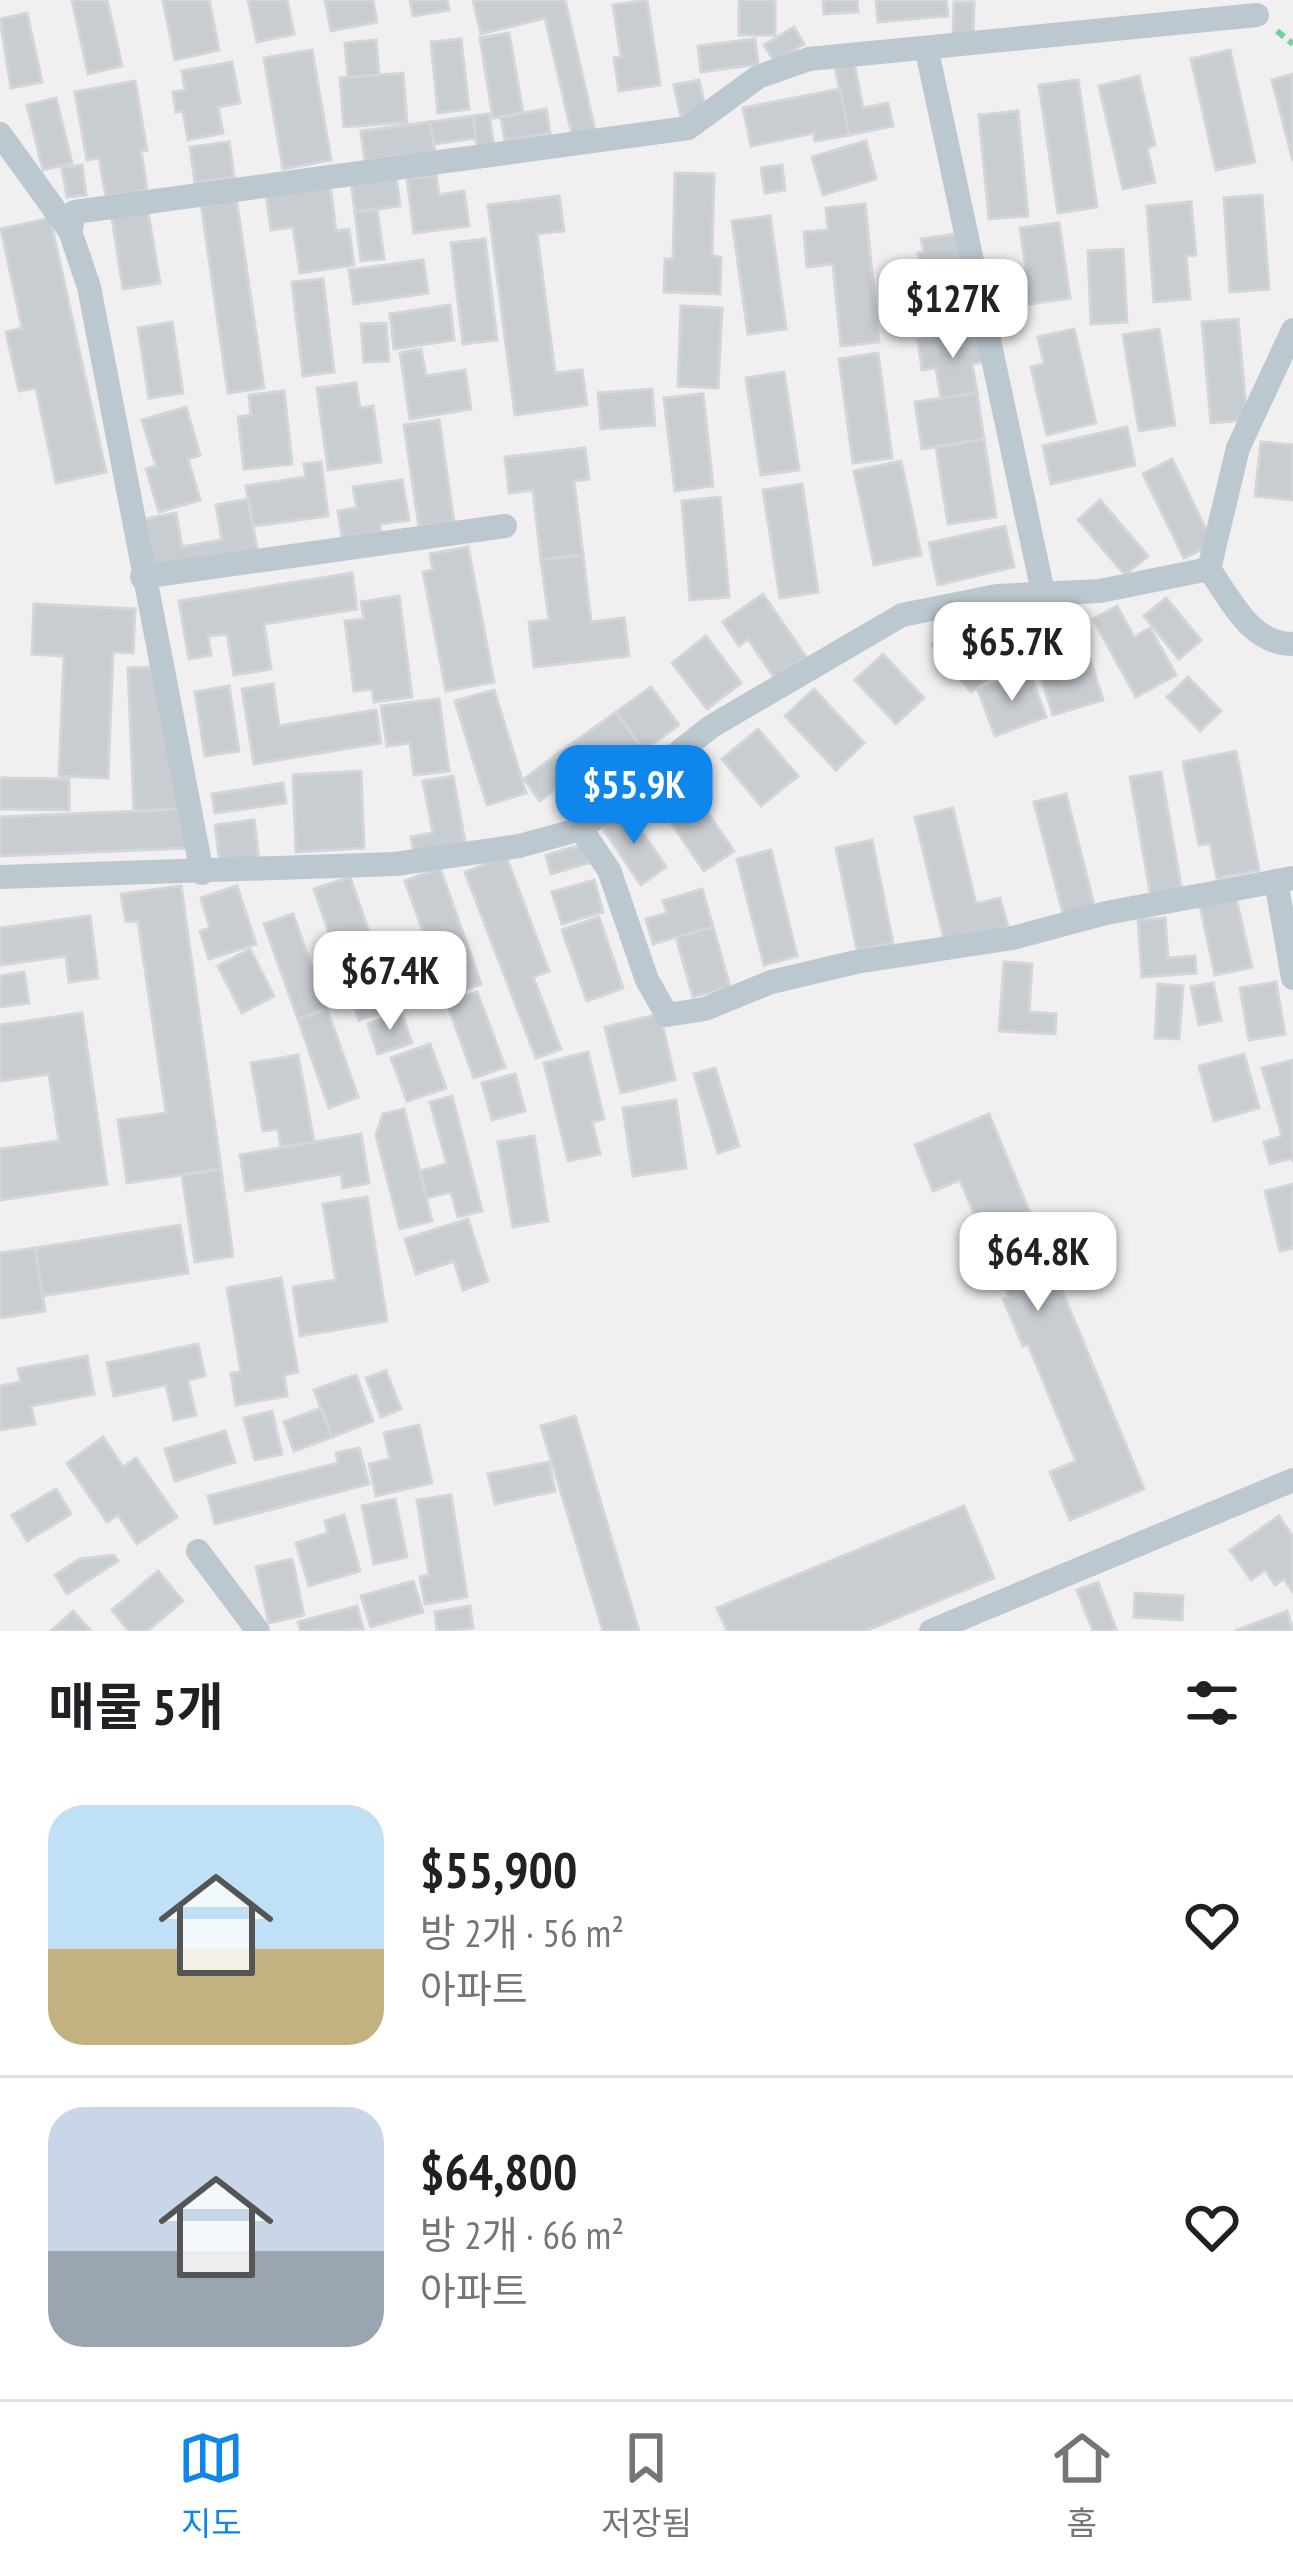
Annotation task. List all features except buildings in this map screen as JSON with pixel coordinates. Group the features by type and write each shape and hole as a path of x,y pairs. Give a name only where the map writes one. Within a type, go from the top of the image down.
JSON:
{"street":[{"path":"70,231 75,212 688,128 758,76 809,59 1257,15"},
{"path":"927,51 1043,592"},
{"path":"0,134 70,231 89,287 202,873"},
{"path":"1293,330 1238,448 1209,569 1253,632 1293,644"},
{"path":"142,578 505,526"},
{"path":"0,877 395,864 519,846 580,830 712,726 902,615 997,596 1100,591 1209,569"},
{"path":"580,830 609,870 646,980 667,1015 705,1009 771,982 856,962 1012,938 1284,879 1293,978"},
{"path":"931,1631 1293,1480"},
{"path":"198,1551 258,1631"}]}
